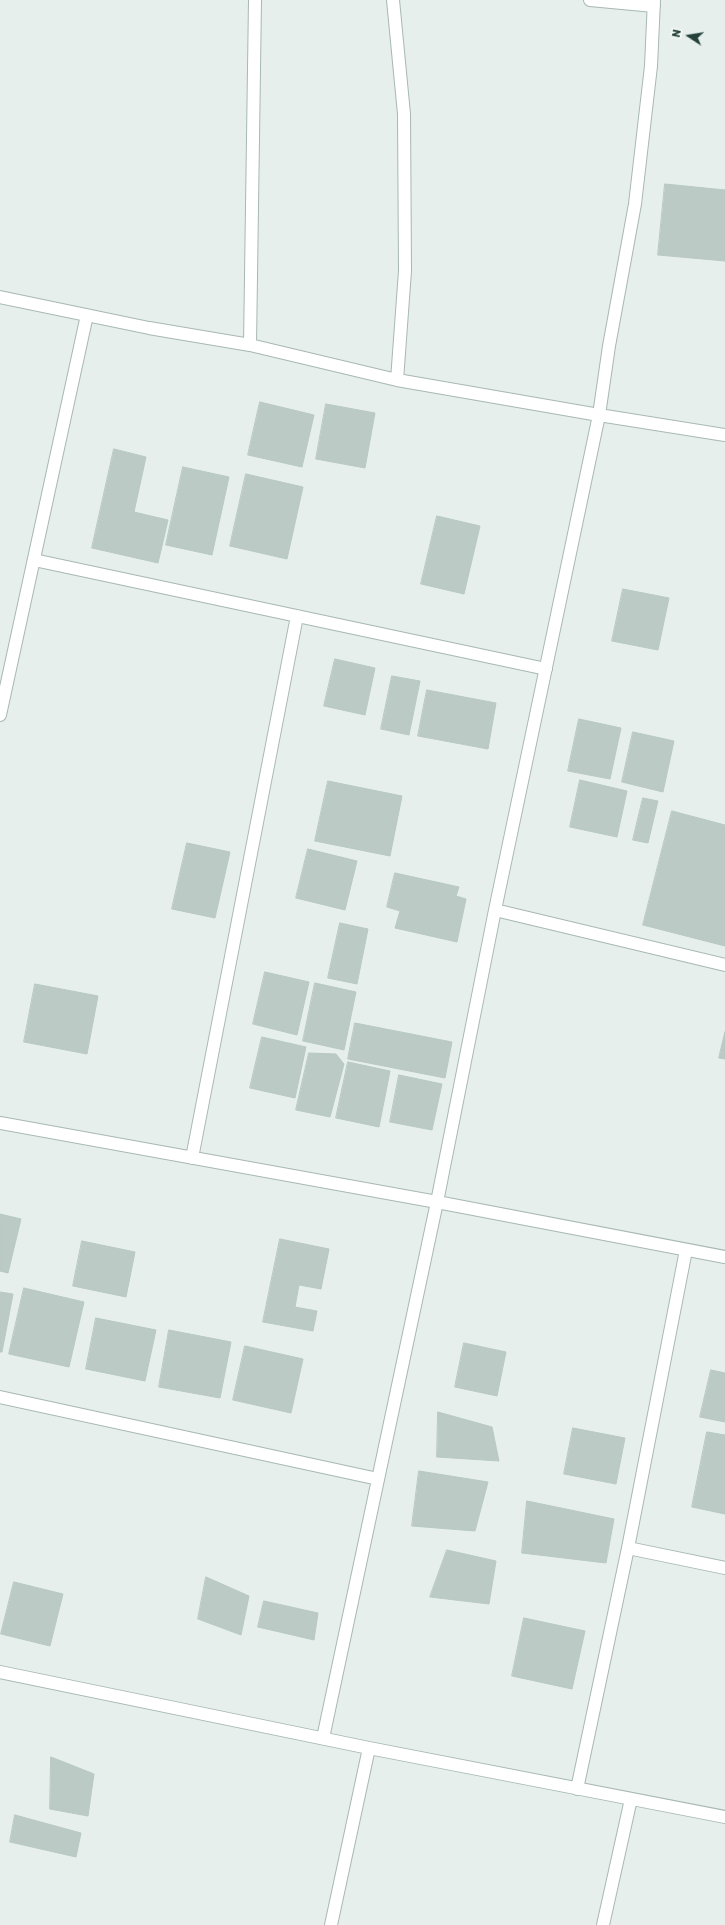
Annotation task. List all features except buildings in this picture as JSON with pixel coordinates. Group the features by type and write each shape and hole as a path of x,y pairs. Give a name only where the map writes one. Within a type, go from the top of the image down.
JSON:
{"street":[{"path":"250,345 255,0"},
{"path":"393,0 404,114 405,271 397,380"},
{"path":"322,1738 437,1202 495,910 599,415 608,346 635,204 651,66 654,3 590,0"},
{"path":"0,297 87,315 250,345 397,380 725,435"},
{"path":"0,715 87,315"},
{"path":"34,560 546,669"},
{"path":"192,1158 297,616"},
{"path":"495,910 725,965"},
{"path":"0,1123 437,1202 725,1258"},
{"path":"577,1789 628,1548 686,1250"},
{"path":"0,1397 378,1479"},
{"path":"628,1548 725,1568"},
{"path":"0,1672 368,1748 725,1817"},
{"path":"331,1925 368,1748"},
{"path":"603,1925 631,1799"}]}
